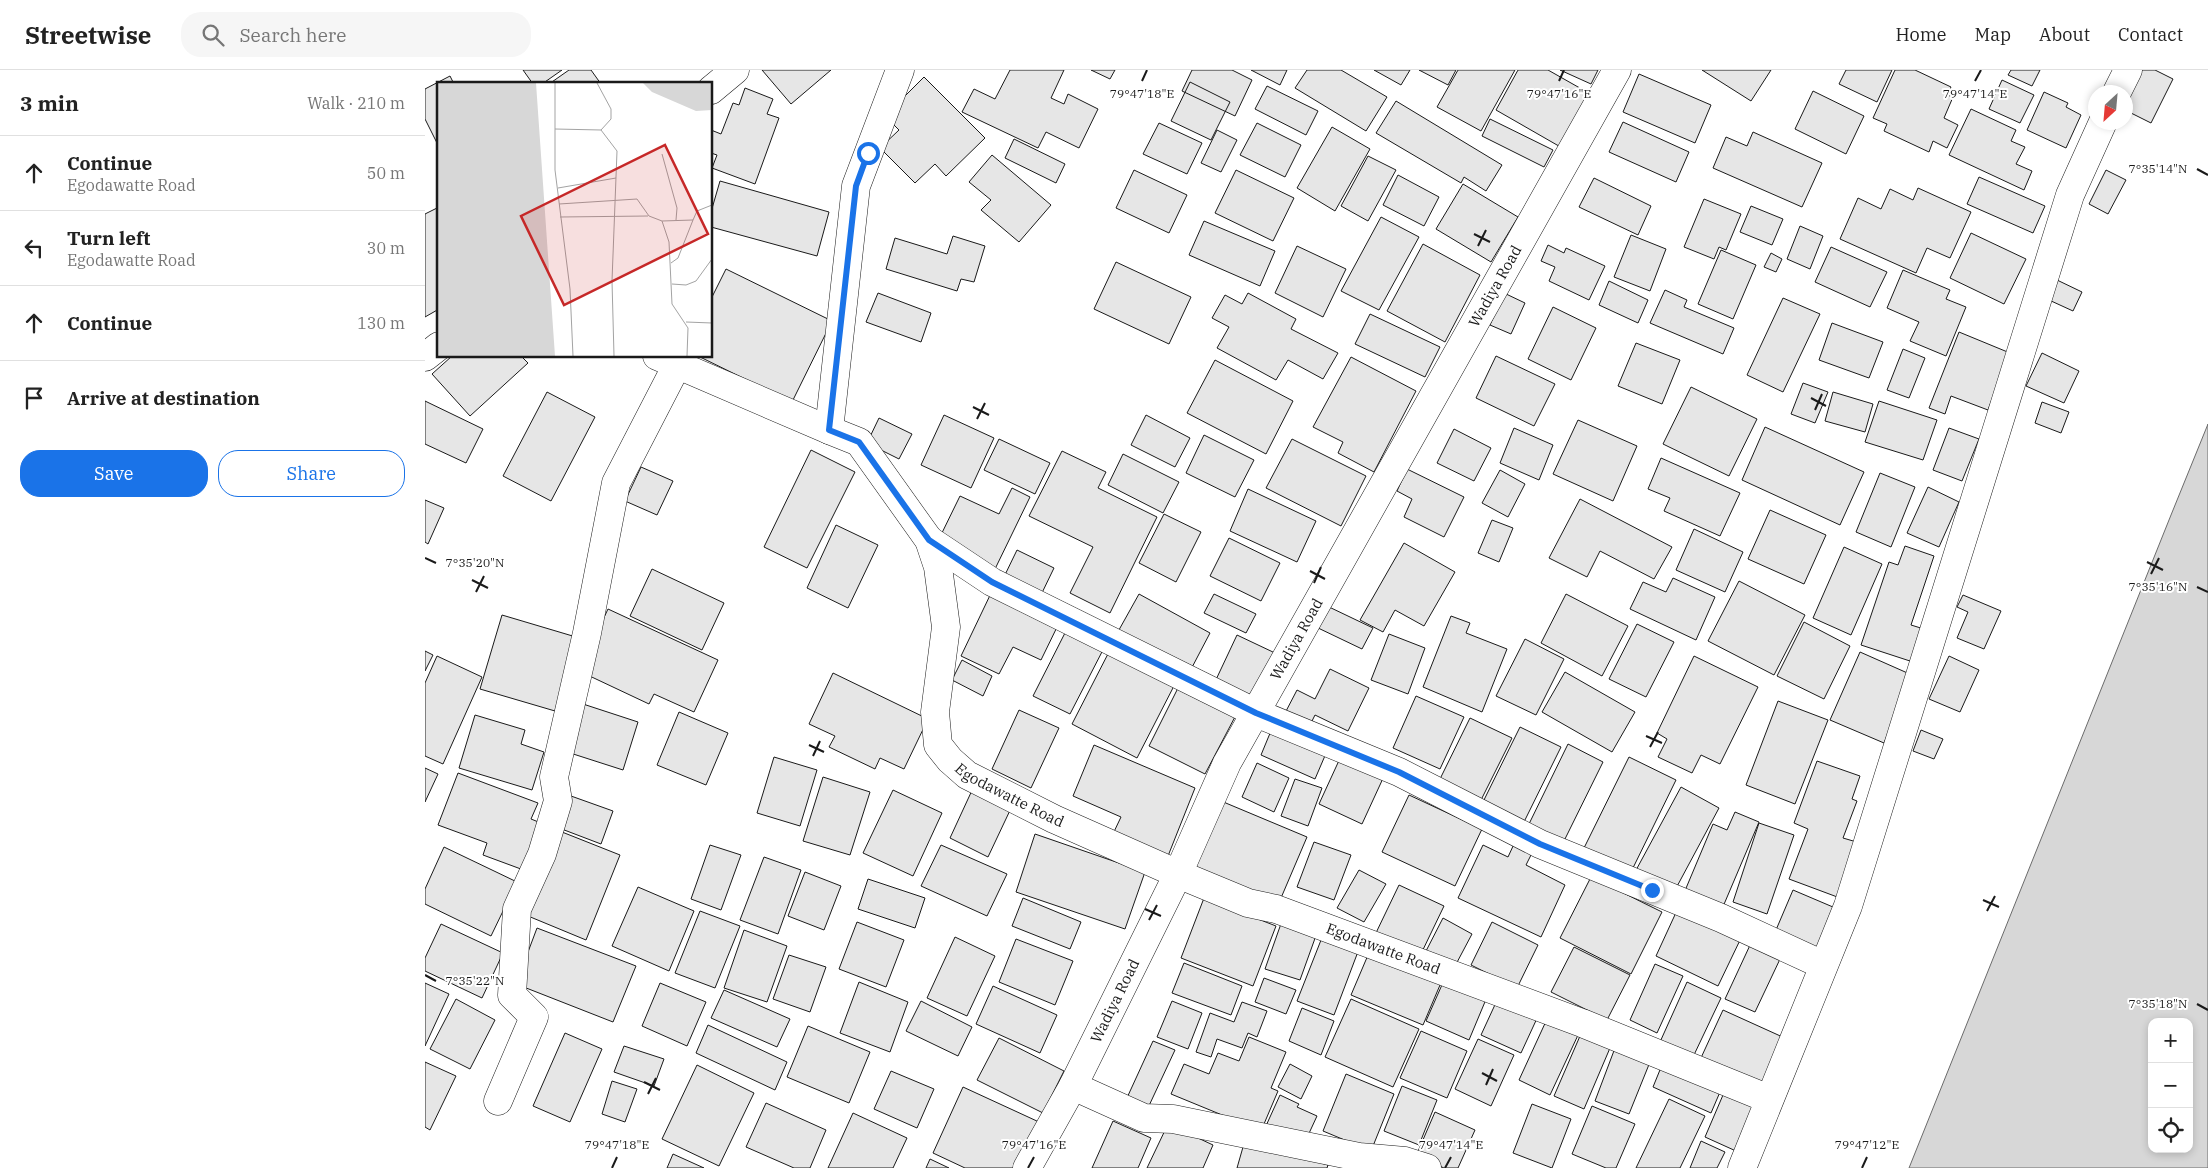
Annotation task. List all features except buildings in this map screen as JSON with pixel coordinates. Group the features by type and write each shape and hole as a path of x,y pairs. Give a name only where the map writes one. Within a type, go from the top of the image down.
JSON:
{"street":[{"path":"713,88 735,70"},
{"path":"829,430 856,186 900,70"},
{"name":"Wadiya Road","path":"1027,1168 1073,1086 1177,874 1227,763 1617,70"},
{"path":"2120,85 2128,70"},
{"path":"1742,1168 1848,906 2070,195 2099,130"},
{"path":"425,357 437,348"},
{"path":"498,1101 534,1017 512,995 517,909 542,854 558,801 554,777 587,633 616,483 667,361"},
{"name":"Egodawatte Road","path":"667,361 859,442 929,540 938,567 946,627 935,712 939,745 950,760 967,775 1054,819 1177,874 1248,903 1276,910 1582,1023 1769,1099"},
{"path":"929,540 992,582 1256,713 1399,772 1540,844 1721,918 1823,965"},
{"path":"1073,1086 1144,1118 1173,1119 1359,1157 1405,1161 1427,1168"}],"shaded area":[{"path":"2208,424 2208,1168 1909,1168 2171,515"}],"route":[{"path":"868,153 856,186 829,430 859,442 929,540 992,582 1256,713 1399,772 1540,844 1652,890"}]}
